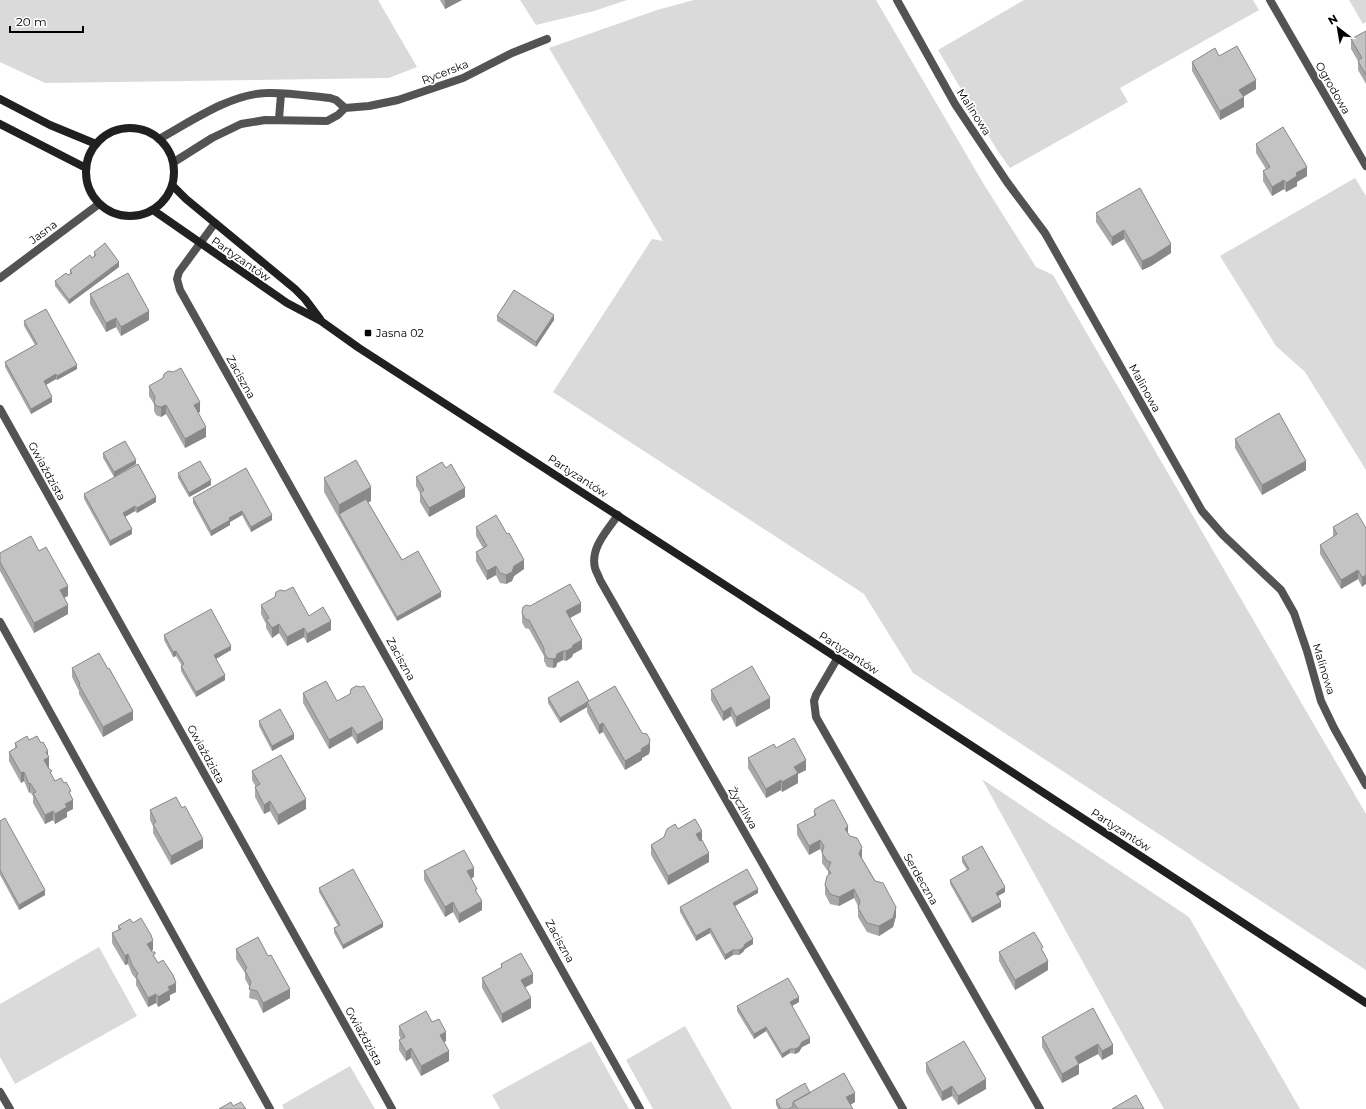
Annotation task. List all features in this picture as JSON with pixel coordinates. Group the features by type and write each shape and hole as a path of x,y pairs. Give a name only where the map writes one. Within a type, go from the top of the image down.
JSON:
{"street":[{"name":"Malinowa","path":"897,0 955,104 1007,182 1045,234 1202,511 1223,535 1281,590 1294,614 1321,701 1334,728 1366,785"},
{"name":"Ogrodowa","path":"1270,0 1366,166"},
{"name":"Rycerska","path":"345,108 369,106 398,100 426,91 463,78 496,63 512,53 546,39"},
{"path":"159,139 226,102 247,95 266,93 330,98 336,100 345,108 338,115 327,121 265,120 241,124 212,138 174,162"},
{"path":"279,120 281,94"},
{"path":"0,99 50,124 96,144"},
{"path":"0,124 86,168"},
{"path":"129,128 142,129 159,139 164,143 170,152 174,162 175,173 173,186 161,205 153,210 137,216 124,216 111,212 99,204 92,195 85,176 89,157 96,144 105,136 116,130 129,128"},
{"name":"Partyzantów","path":"173,186 186,200 296,289 321,321"},
{"name":"Jasna","path":"0,278 99,204"},
{"name":"Partyzantów","path":"153,210 286,304 321,321 360,348 1366,1003"},
{"name":"Zaciszna","path":"215,223 179,272 177,279 180,290 640,1109"},
{"name":"Gwiaździsta","path":"0,409 392,1109"},
{"name":"Życzliwa","path":"618,515 596,547 594,557 595,568 600,580 903,1109"},
{"path":"0,622 270,1109"},
{"name":"Serdeczna","path":"837,658 816,695 814,701 816,717 1040,1109"},
{"path":"0,1092 10,1109"}],"shaded area":[{"path":"0,0 378,0 417,67 389,78 45,83 0,62"},
{"path":"520,0 627,0 594,11 536,25"},
{"path":"694,0 876,0 983,183 1036,267 1053,275 1366,814 1366,970 913,673 864,594 553,392 652,239 663,241 549,48 657,10"},
{"path":"1024,0 1253,0 1259,10 1120,88 1128,102 1010,168 997,150 938,50"},
{"path":"1349,0 1366,0 1366,22 1363,24"},
{"path":"1355,178 1366,196 1366,470 1305,372 1276,346 1220,256"},
{"path":"982,779 1189,917 1300,1109 1164,1109"},
{"path":"99,947 137,1016 15,1084 0,1057 0,1004"},
{"path":"685,1026 732,1109 653,1109 626,1060"},
{"path":"591,1041 629,1109 500,1109 492,1095"},
{"path":"350,1066 375,1109 284,1109 282,1105"}],"building":[{"path":"1366,31 1366,75 1358,61 1362,58 1351,39"},
{"path":"1237,46 1256,80 1239,90 1244,97 1220,111 1192,62 1215,48 1219,56"},
{"path":"1283,127 1307,167 1296,173 1297,176 1286,183 1284,180 1272,187 1263,171 1270,167 1256,144"},
{"path":"1140,188 1171,244 1142,261 1124,230 1112,237 1096,213"},
{"path":"105,243 119,262 69,300 55,281 66,273 68,275 72,273 70,270 90,255 92,258 96,255 94,252"},
{"path":"128,273 149,311 121,327 116,318 106,323 90,294"},
{"path":"514,290 554,315 536,342 497,316"},
{"path":"46,309 77,365 44,381 52,397 31,409 5,362 37,344 24,321"},
{"path":"181,368 200,402 194,405 206,427 185,439 166,405 161,407 156,406 154,402 155,397 149,386 163,378 164,374 168,371 173,372"},
{"path":"1279,413 1306,461 1262,485 1235,439"},
{"path":"125,441 136,460 114,472 103,453"},
{"path":"356,460 371,487 339,505 324,478"},
{"path":"200,461 211,480 189,493 178,473"},
{"path":"442,462 446,468 451,464 465,488 429,508 420,493 424,490 416,477"},
{"path":"138,464 156,497 137,508 135,506 123,513 132,529 110,541 84,494"},
{"path":"246,468 272,515 251,527 242,511 211,531 193,498"},
{"path":"366,499 402,560 418,551 441,592 397,617 339,514"},
{"path":"1357,513 1366,528 1366,575 1362,577 1358,570 1341,580 1320,545 1337,534 1333,527"},
{"path":"496,515 507,534 509,533 524,560 514,566 512,572 506,575 500,573 496,566 487,571 476,552 487,546 476,527"},
{"path":"31,536 39,551 46,547 68,586 60,590 68,605 34,623 0,562 0,553"},
{"path":"570,584 581,603 566,611 582,640 573,645 572,648 557,654 556,658 547,658 544,648 529,620 525,619 522,613 523,607 526,605 530,606"},
{"path":"293,587 309,616 323,607 331,621 307,634 304,628 287,637 279,624 272,628 266,619 269,618 261,605 275,597 276,592 280,590 285,591"},
{"path":"211,609 231,646 214,655 225,675 196,692 181,666 184,664 176,651 173,652 164,635"},
{"path":"99,653 133,711 103,727 79,685 80,684 72,668"},
{"path":"752,666 770,698 736,717 731,707 723,712 711,690"},
{"path":"326,681 337,701 350,694 351,689 356,686 364,686 383,720 357,735 352,727 329,740 303,693"},
{"path":"578,681 589,701 560,718 548,698"},
{"path":"615,686 642,733 647,734 650,740 649,744 641,749 642,751 625,761 603,723 599,725 587,702"},
{"path":"280,709 294,734 272,746 259,721"},
{"path":"27,736 29,740 37,736 41,743 43,742 48,751 46,752 49,757 44,760 49,769 52,771 50,772 55,781 61,778 64,783 66,782 71,791 69,792 73,800 65,804 67,807 55,814 53,811 45,815 33,793 36,792 30,783 29,784 24,772 21,773 9,752 17,747 15,743"},
{"path":"794,738 806,760 794,767 798,773 782,782 781,780 766,789 748,758 774,744 776,748"},
{"path":"281,755 306,799 278,815 270,801 264,805 255,787 260,784 252,771"},
{"path":"176,797 182,808 185,806 203,839 171,856 153,824 156,822 150,810"},
{"path":"831,800 834,800 848,826 845,829 850,836 857,838 862,847 859,854 875,881 883,883 896,907 893,918 879,926 867,923 858,908 860,901 854,889 839,897 830,894 825,885 827,876 831,873 828,869 831,862 827,861 822,853 824,846 820,840 809,846 797,825 816,815 814,812 815,809"},
{"path":"5,818 45,890 19,905 0,870 0,821"},
{"path":"695,819 702,831 696,834 700,841 702,840 709,853 668,876 651,845 664,837 667,829 675,824 678,829"},
{"path":"982,846 1005,887 996,893 1001,902 972,918 950,880 969,869 962,857"},
{"path":"464,850 474,868 467,871 477,889 475,890 482,901 459,914 453,902 445,907 424,871"},
{"path":"353,869 383,923 343,945 334,928 340,925 319,888"},
{"path":"747,869 758,889 733,903 753,939 745,944 743,948 733,950 725,955 710,928 696,936 680,907"},
{"path":"141,918 153,941 147,944 152,952 155,952 153,955 158,963 163,960 173,975 176,983 168,987 170,990 158,997 156,994 148,998 136,976 138,974 132,965 128,954 125,956 112,933 121,929 118,926 130,919 133,923"},
{"path":"1034,932 1043,947 1041,948 1048,961 1015,980 999,952"},
{"path":"258,937 268,956 271,955 290,989 263,1003 257,991 249,989 251,982 245,970 247,968 236,949"},
{"path":"521,953 533,974 521,980 531,998 502,1014 482,978 502,967 501,964"},
{"path":"788,978 799,997 790,1002 810,1038 802,1042 799,1047 790,1049 782,1054 766,1027 754,1034 737,1006"},
{"path":"1093,1008 1113,1045 1102,1051 1098,1044 1075,1057 1079,1064 1062,1074 1042,1037"},
{"path":"426,1011 432,1022 439,1019 446,1032 440,1035 449,1051 421,1066 411,1048 406,1052 399,1040 405,1037 399,1026"},
{"path":"964,1041 986,1079 958,1096 952,1086 942,1092 926,1063"},
{"path":"844,1073 855,1093 846,1097 853,1109 798,1109 793,1102"},
{"path":"805,1083 810,1093 793,1102 793,1106 789,1109 781,1109 776,1100"},
{"path":"1136,1095 1144,1109 1112,1109"},
{"path":"231,1102 233,1106 241,1102 246,1109 219,1109"}],"place":[{"name":"Jasna 02","path":"368,333"}]}
